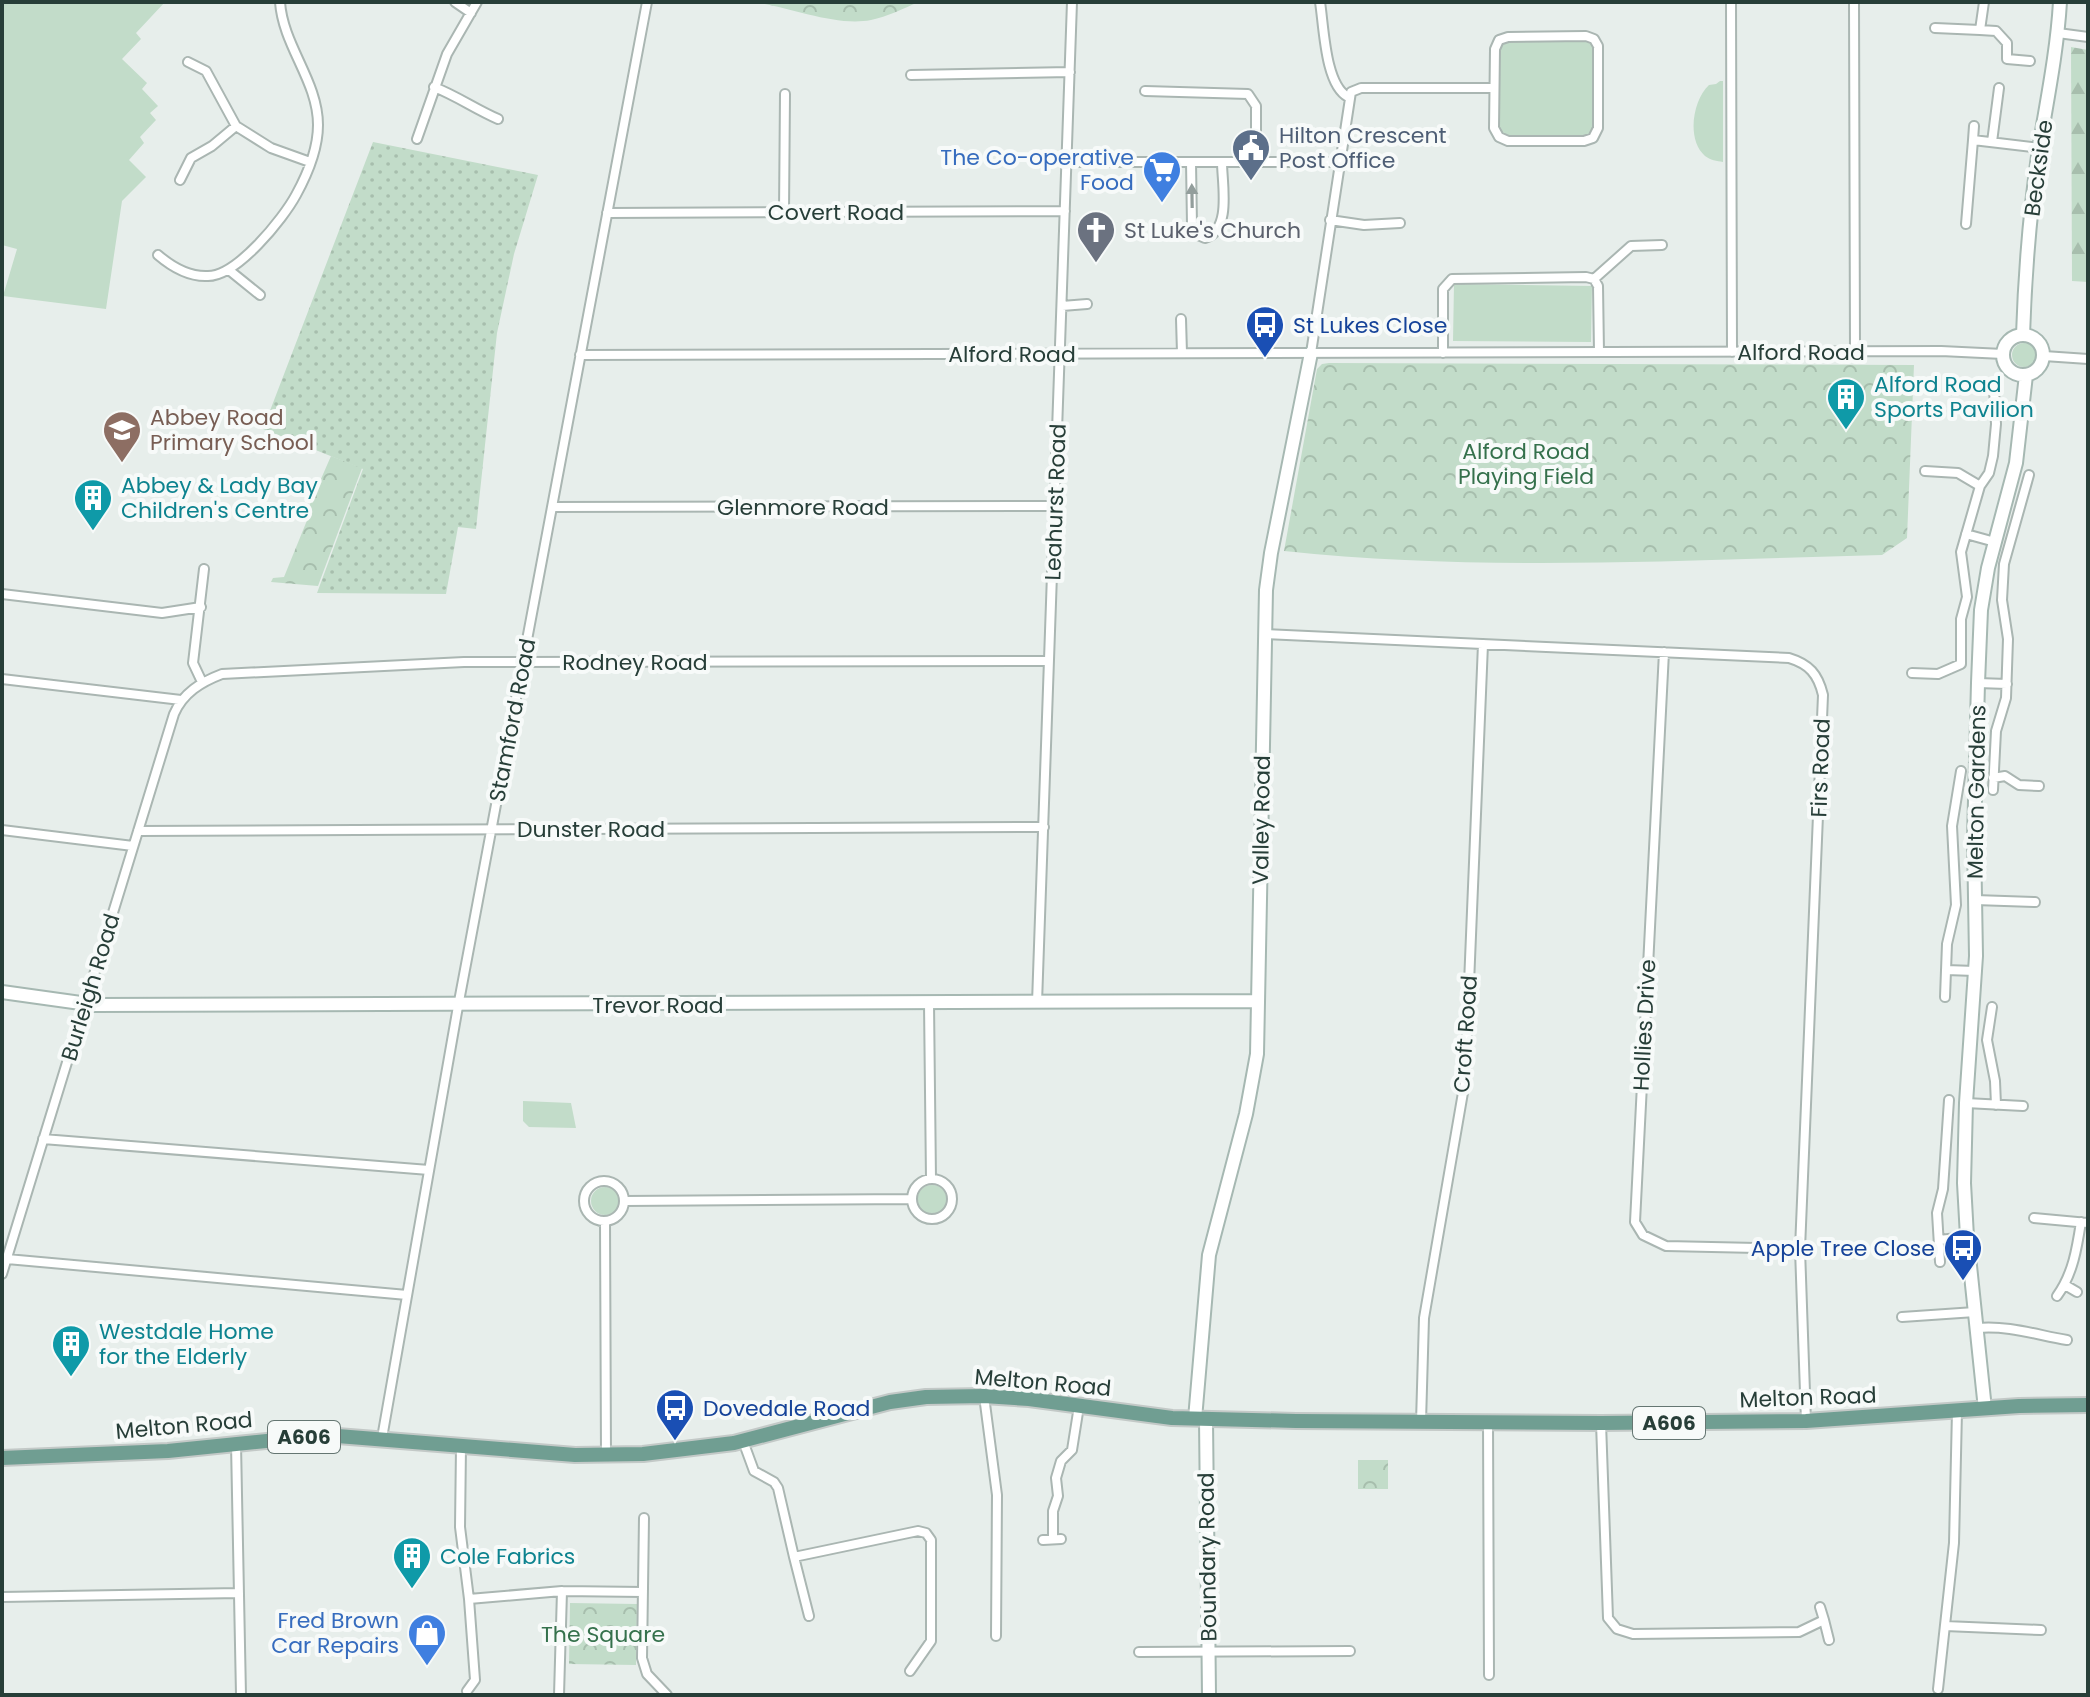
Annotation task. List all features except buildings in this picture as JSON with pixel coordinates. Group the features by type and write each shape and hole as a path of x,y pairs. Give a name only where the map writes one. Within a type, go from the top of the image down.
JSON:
{"main road":[{"name":"Melton Road","path":"2,1458 168,1451 325,1435 606,1456 705,1448 743,1441 890,1402 926,1397 984,1396 1200,1419 1421,1422 1806,1421 2088,1405"}],"street":[{"path":"158,255 188,274 210,277 229,270 275,225 296,195 310,162 318,123 311,88 290,43 280,2"},
{"path":"455,2 471,13"},
{"path":"417,139 447,54 477,2"},
{"name":"Stamford Road","path":"382,1438 458,1006 647,2"},
{"name":"Leahurst Road","path":"1037,1003 1072,2"},
{"path":"1320,2 1333,80 1341,94 1348,97 1355,89 1361,88 1494,88"},
{"path":"1731,2 1732,352"},
{"path":"1854,2 1855,352"},
{"path":"1980,30 1984,2"},
{"name":"Beckside","path":"2023,335 2026,264 2060,2"},
{"path":"1935,28 1996,31 2007,43 2007,59 2030,61"},
{"path":"2058,33 2088,37"},
{"path":"1586,36 1594,39 1598,46 1598,128 1593,138 1584,141 1508,141 1499,137 1494,128 1494,88 1495,49 1499,40 1508,37 1586,36"},
{"path":"188,62 206,71 236,126 271,148 310,162"},
{"path":"911,75 1070,72"},
{"path":"434,87 498,119"},
{"path":"1992,142 1999,88"},
{"path":"1145,91 1248,94 1256,106 1256,162"},
{"path":"784,212 785,94"},
{"name":"Valley Road","path":"1200,1419 1209,1255 1246,1114 1257,1054 1264,634 1271,553 1311,353 1348,97"},
{"path":"180,180 191,158 236,126"},
{"path":"1966,224 1974,126"},
{"path":"1973,140 2040,148"},
{"path":"1067,162 1339,162"},
{"path":"1191,162 1192,225 1198,235 1205,238 1215,233 1221,224 1222,162"},
{"name":"Covert Road","path":"607,213 1065,211"},
{"path":"1330,220 1364,225 1400,223"},
{"path":"1594,279 1631,246 1662,245"},
{"path":"229,270 260,295"},
{"path":"1443,353 1443,289 1452,279 1586,277 1594,279 1598,286 1599,352"},
{"path":"1062,306 1087,304"},
{"path":"1181,319 1182,353"},
{"path":"2023,335 2038,341 2044,356 2038,369 2026,375 2009,370 2003,354 2006,344 2013,337 2023,335"},
{"name":"Alford Road","path":"580,355 2003,354"},
{"path":"2044,356 2088,359"},
{"name":"Melton Gardens","path":"1985,1409 1964,1183 1975,971 1978,683 1981,610 2016,463 2026,375"},
{"path":"1912,673 1938,674 1961,664 1961,619 1967,597 1961,552 1980,486 1989,473 1993,456 1996,424 1994,389"},
{"path":"1925,471 1958,473 1980,486"},
{"name":"Melton Gardens","path":"1993,790 1996,731 2007,684 2008,639 2002,600 2004,564 2029,475"},
{"name":"Glenmore Road","path":"552,507 1055,506"},
{"path":"1966,534 1995,542"},
{"path":"202,682 193,663 204,569"},
{"path":"2,594 162,613 201,607"},
{"name":"Firs Road","path":"1264,634 1789,658 1808,666 1823,695 1800,1249 1806,1421"},
{"name":"Croft Road","path":"1421,1422 1424,1318 1465,1081 1483,644"},
{"name":"Hollies Drive","path":"1664,652 1635,1222 1650,1240 1666,1246 1800,1249"},
{"name":"Rodney Road","path":"181,700 202,682 222,674 464,662 1049,661"},
{"path":"2,679 181,700"},
{"name":"Melton Gardens","path":"1978,683 2007,684"},
{"name":"Burleigh Road","path":"2,1274 174,714 181,700"},
{"name":"Melton Gardens","path":"1945,997 1947,944 1956,905 1952,826 1961,771"},
{"name":"Melton Gardens","path":"1993,778 2005,776 2019,785 2039,786"},
{"name":"Dunster Road","path":"138,831 1044,827"},
{"path":"2,830 133,846"},
{"name":"Melton Gardens","path":"1975,900 2035,902"},
{"path":"1946,970 1975,971"},
{"name":"Trevor Road","path":"2,992 85,1004 458,1006 1258,1001"},
{"path":"929,1003 931,1179"},
{"path":"1992,1007 1987,1040 1996,1105"},
{"path":"1940,1262 1937,1213 1943,1189 1949,1100"},
{"path":"1966,1103 2023,1106"},
{"path":"43,1139 429,1170"},
{"path":"931,1179 944,1182 952,1192 952,1205 939,1219 926,1219 916,1212 912,1199 920,1183 931,1179"},
{"path":"598,1182 610,1182 620,1189 624,1201 616,1217 605,1221 593,1217 585,1207 588,1189 598,1182"},
{"path":"624,1201 912,1199"},
{"path":"2034,1218 2084,1222 2077,1253 2065,1285 2057,1296"},
{"path":"605,1221 606,1456"},
{"path":"1939,1240 1967,1237"},
{"path":"7,1259 407,1295"},
{"path":"2065,1285 2077,1292"},
{"path":"1902,1317 1975,1312"},
{"path":"1977,1328 2005,1327 2067,1340"},
{"path":"984,1396 997,1495 996,1636"},
{"path":"1052,1539 1053,1511 1058,1496 1056,1478 1061,1461 1072,1450 1079,1406"},
{"path":"1938,1689 1954,1543 1957,1411"},
{"name":"Boundary Road","path":"1200,1419 1209,1695"},
{"path":"1488,1422 1489,1675"},
{"path":"1601,1423 1608,1618 1617,1629 1633,1634 1799,1632 1824,1620"},
{"path":"743,1441 751,1467 778,1488 809,1616"},
{"path":"236,1444 241,1695"},
{"path":"461,1447 460,1527 478,1656 475,1680 467,1691"},
{"path":"644,1518 643,1667 667,1695"},
{"path":"794,1557 918,1531 926,1533 931,1540 931,1641 910,1671"},
{"path":"469,1599 562,1591 643,1592"},
{"path":"559,1695 562,1591"},
{"path":"2,1597 239,1593"},
{"path":"1820,1607 1829,1640"},
{"path":"1945,1626 2041,1630"},
{"path":"1139,1652 1350,1651"}],"green space":[{"path":"2,2 165,2 136,33 141,39 122,59 147,83 142,89 158,106 150,113 156,120 140,137 144,143 129,160 146,177 122,201 106,309 3,296 17,249 2,245"},
{"path":"752,2 919,2 871,20 842,21"},
{"path":"1594,39 1598,128 1593,138 1508,141 1494,128 1499,40"},
{"path":"2071,47 2088,50 2088,282 2072,281"},
{"path":"1723,81 1723,162 1705,156 1695,140 1694,130 1696,110 1703,92 1709,85"},
{"path":"373,142 538,175 514,254 497,333 476,529 458,527 446,594 317,593 363,469 263,429"},
{"path":"1454,284 1592,286 1591,342 1453,341"},
{"path":"2024,343 2035,350 2036,355 2029,366 2024,367 2013,360 2012,355 2019,344"},
{"name":"Alford Road Playing Field","path":"1329,363 1914,365 1907,538 1882,555 1583,563 1433,561 1284,551 1317,369"},
{"path":"331,456 362,468 318,586 271,582 273,578 284,577 310,513 307,511"},
{"path":"523,1101 571,1103 576,1128 529,1127 523,1121"},
{"path":"932,1185 943,1189 947,1200 943,1211 932,1215 921,1211 917,1200 921,1189"},
{"path":"605,1187 615,1191 619,1201 615,1211 605,1215 595,1211 591,1201 595,1191"},
{"path":"1358,1460 1388,1460 1388,1489 1358,1489"},
{"name":"The Square","path":"570,1603 637,1604 636,1665 569,1664"}],"place":[{"name":"Hilton Crescent Post Office","path":"1251,182"},
{"name":"The Co-operative Food","path":"1162,204"},
{"name":"St Luke's Church","path":"1096,264"},
{"name":"St Lukes Close","path":"1265,359"},
{"name":"Alford Road Sports Pavilion","path":"1846,431"},
{"name":"Abbey Road Primary School","path":"122,464"},
{"name":"Abbey & Lady Bay Children's Centre","path":"93,532"},
{"name":"Apple Tree Close","path":"1963,1282"},
{"name":"Westdale Home for the Elderly","path":"71,1378"},
{"name":"Dovedale Road","path":"675,1442"},
{"name":"Cole Fabrics","path":"412,1590"},
{"name":"Fred Brown Car Repairs","path":"427,1667"}]}
